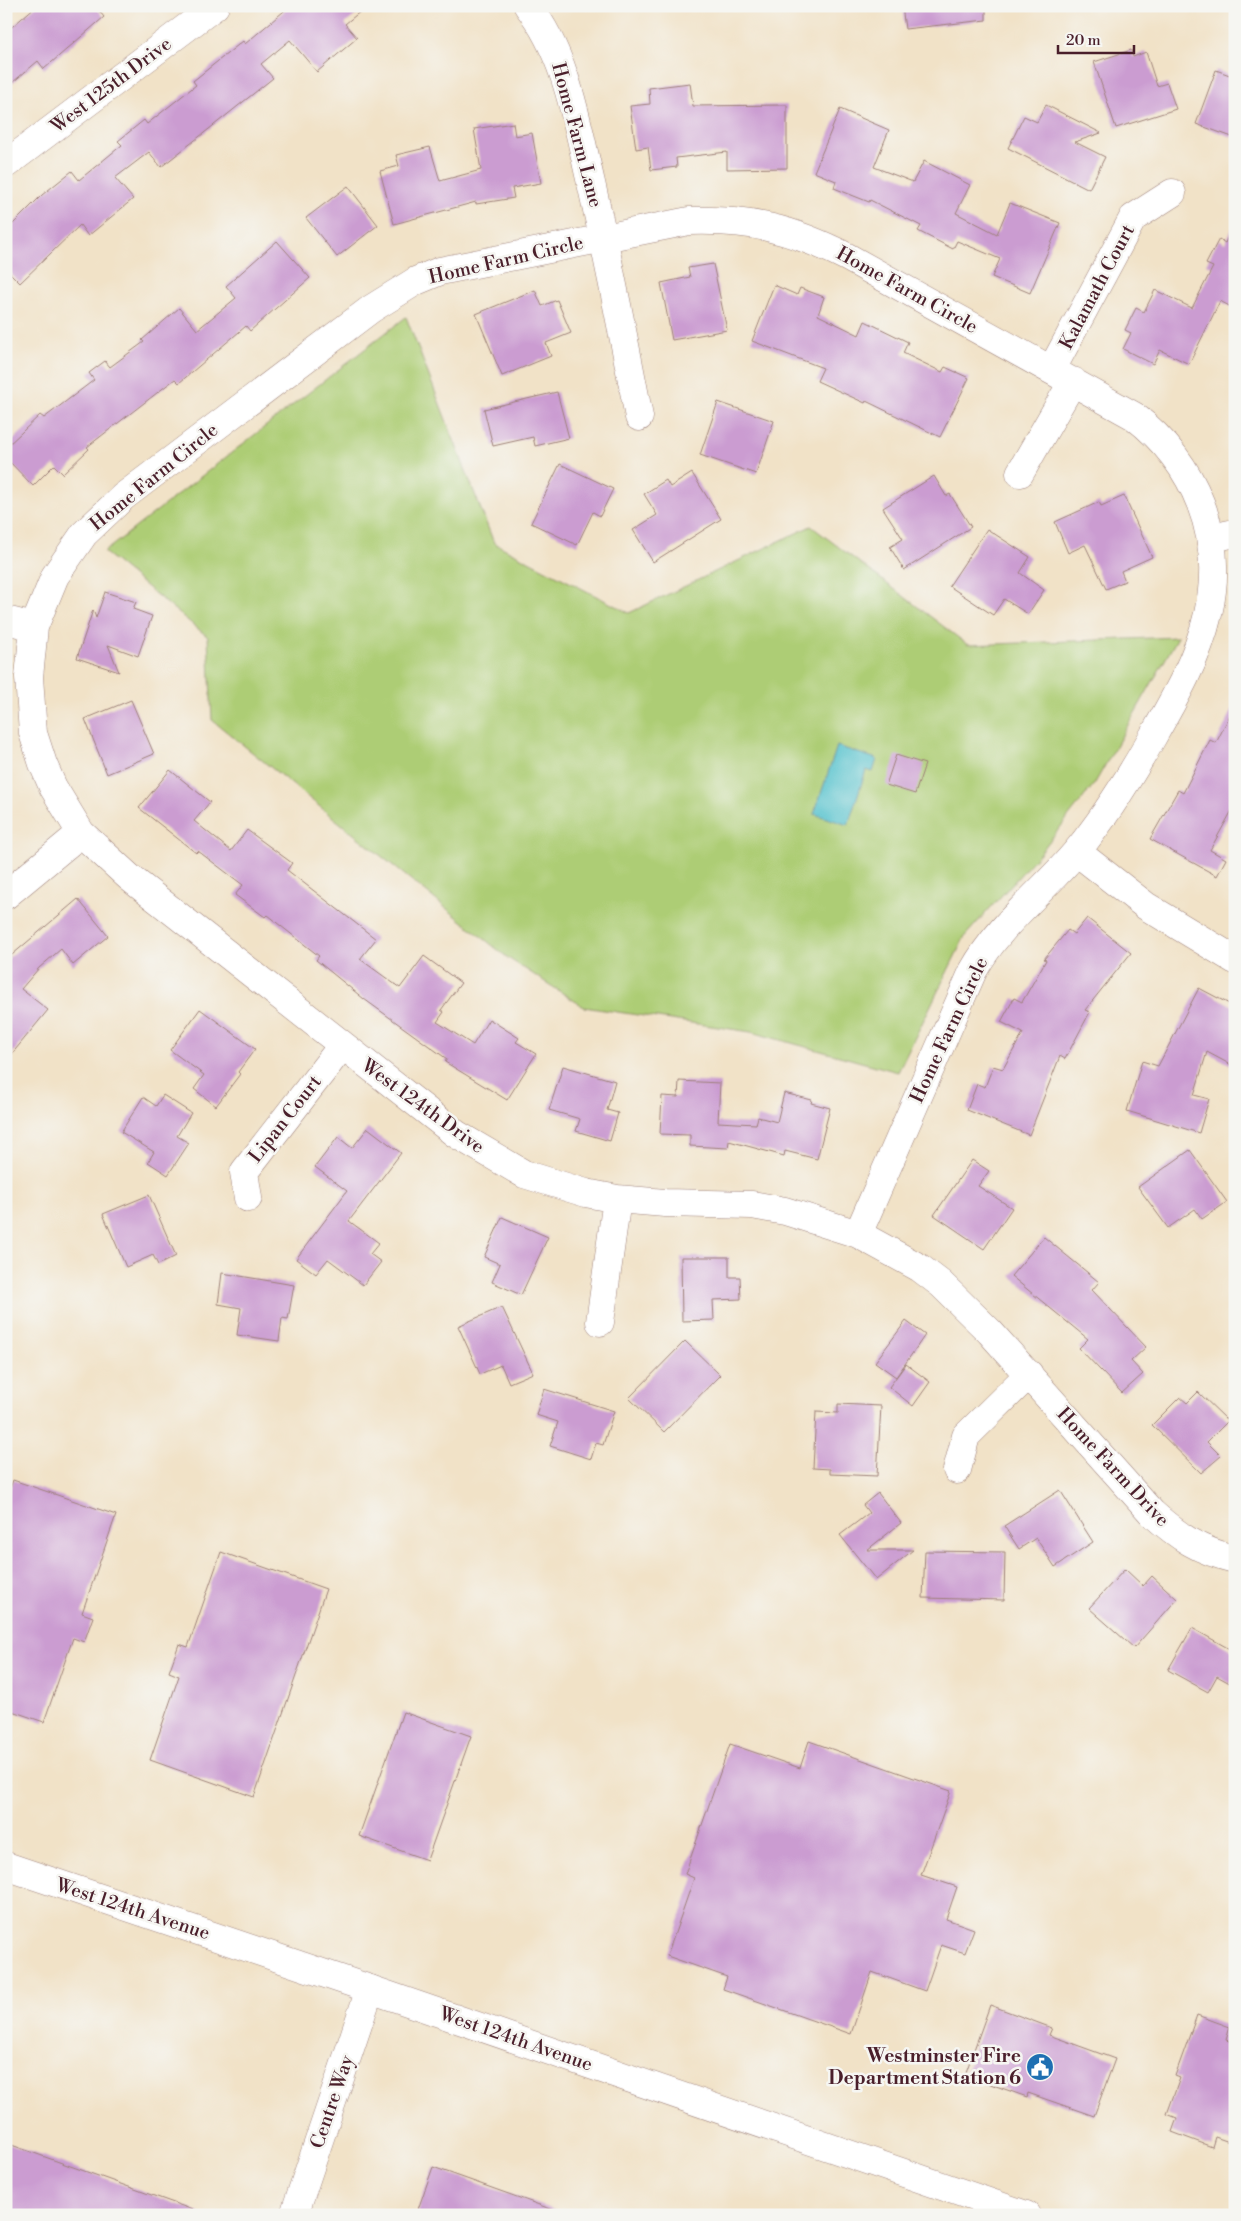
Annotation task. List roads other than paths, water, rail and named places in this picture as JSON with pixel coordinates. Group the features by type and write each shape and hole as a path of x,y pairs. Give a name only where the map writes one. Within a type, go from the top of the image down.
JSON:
{"street":[{"name":"West 125th Drive","path":"6,164 215,6"},
{"name":"Home Farm Lane","path":"528,6 546,33 568,90 603,238 639,417"},
{"name":"Kalamath Court","path":"1020,473 1133,218 1172,193"},
{"name":"Home Farm Circle","path":"34,626 55,576 68,556 96,521 123,497 385,299 416,281 440,271 689,221 724,220 754,223 785,230 821,243 1134,416 1154,432 1171,451 1223,536 1208,614 1194,659 1174,700 1129,778 1077,852 996,936 983,953 973,971 858,1234"},
{"path":"6,620 34,626"},
{"name":"West 124th Drive","path":"34,626 29,677 33,733 53,787 81,833 129,877 456,1134 524,1174 552,1184 617,1199 665,1203 752,1205 785,1211 858,1234 920,1268 941,1284 1029,1374"},
{"path":"6,895 81,833"},
{"path":"1077,852 1146,906 1235,960"},
{"name":"Lipan Court","path":"248,1198 244,1172 342,1046"},
{"path":"600,1322 617,1199"},
{"path":"957,1470 966,1436 1029,1374"},
{"name":"Home Farm Drive","path":"1029,1374 1152,1513 1174,1533 1198,1548 1235,1559"},
{"name":"West 124th Avenue","path":"6,1866 1026,2215"},
{"name":"Centre Way","path":"294,2215 370,1989"}],"water":[{"path":"837,746 877,759 873,772 866,770 848,825 814,814"}],"place":[{"name":"Westminster Fire Department Station 6","path":"1040,2067"}]}
